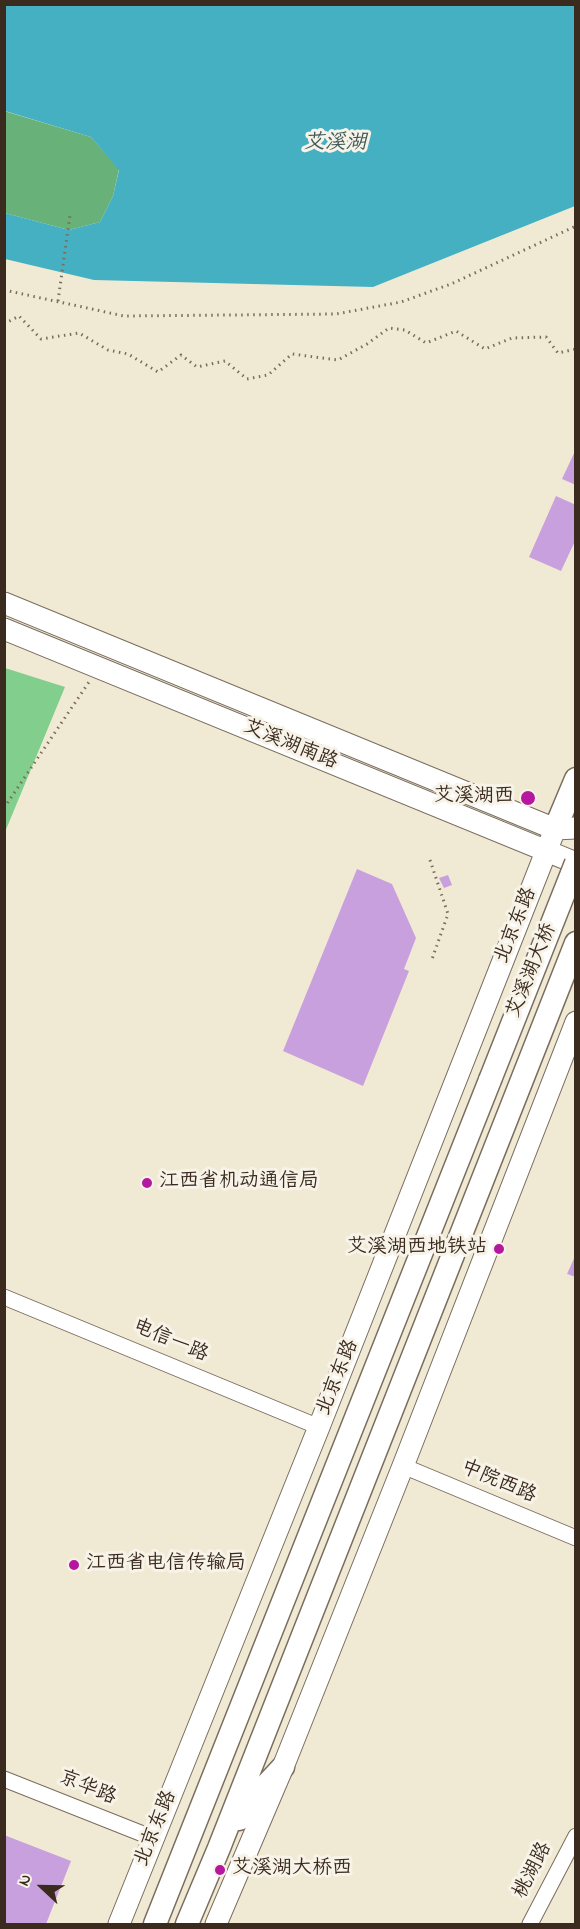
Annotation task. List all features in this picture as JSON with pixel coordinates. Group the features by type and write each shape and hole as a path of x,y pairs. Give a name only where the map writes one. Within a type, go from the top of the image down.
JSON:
{"main road":[{"name":"艾溪湖南路","path":"4,603 565,829"},
{"name":"艾溪湖南路","path":"4,629 576,863"},
{"path":"565,829 576,779"},
{"name":"北京东路","path":"119,1924 319,1427 546,851 565,829"},
{"name":"艾溪湖大桥","path":"490,1080 576,863"},
{"name":"艾溪湖大桥","path":"219,1848 576,943"},
{"path":"216,1924 283,1767 576,1023"},
{"name":"北京东路","path":"154,1924 490,1080"},
{"path":"187,1924 219,1848 255,1797 283,1767"}],"street":[{"path":"565,829 576,771"},
{"name":"电信一路","path":"4,1297 319,1427"},
{"name":"中院西路","path":"403,1466 576,1538"},
{"name":"京华路","path":"4,1779 153,1838"},
{"name":"桃湖路","path":"530,1924 576,1836"}],"path":[{"path":"58,302 70,215"},
{"path":"4,290 124,316 336,314 401,302 451,284 576,226"},
{"path":"4,324 19,316 41,339 79,333 108,350 128,354 158,372 181,355 197,367 225,361 247,379 268,375 292,354 338,360 367,344 389,328 405,330 426,343 456,331 485,349 512,338 546,337 558,353 576,349"},
{"path":"4,808 98,668"},
{"path":"430,860 448,914 431,962"}],"green space":[{"path":"4,111 91,137 119,169 113,196 100,222 69,230 5,213"},
{"path":"4,668 65,687 5,832"}],"water":[{"name":"艾溪湖","path":"5,4 575,5 575,206 373,287 94,280 5,259 5,213 69,230 100,222 113,196 119,170 91,137 5,111"}],"building":[{"path":"576,449 576,485 562,479"},
{"path":"556,496 576,505 576,539 561,571 529,557"},
{"path":"357,869 392,884 416,938 404,969 409,971 363,1086 283,1051"},
{"path":"448,875 452,885 444,888 439,878"},
{"path":"576,1254 576,1277 567,1274"},
{"path":"4,1835 71,1861 46,1924 4,1924"}],"place":[{"name":"艾溪湖西","path":"528,798"},
{"name":"江西省机动通信局","path":"147,1183"},
{"name":"艾溪湖西地铁站","path":"499,1249"},
{"name":"江西省电信传输局","path":"74,1565"},
{"name":"艾溪湖大桥西","path":"220,1870"}]}
